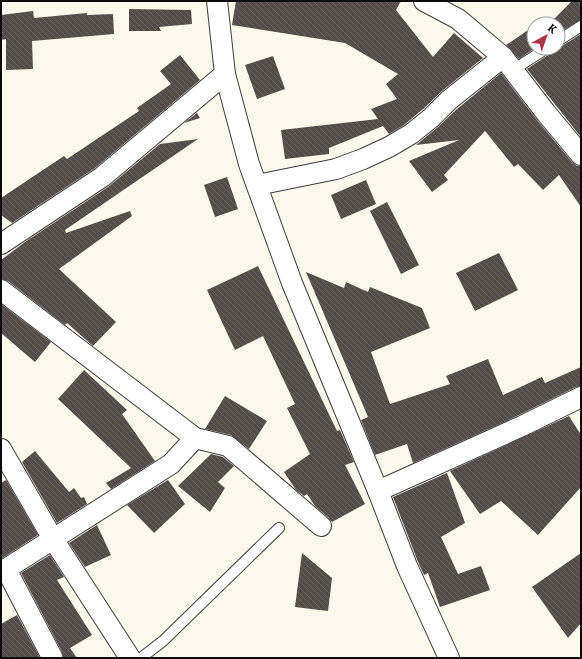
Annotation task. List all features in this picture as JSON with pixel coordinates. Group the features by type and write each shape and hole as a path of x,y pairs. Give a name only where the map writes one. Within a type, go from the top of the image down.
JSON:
{"street":[{"path":"217,1 225,74 249,164 292,283 378,491 407,566 449,658"},
{"path":"424,1 458,19 508,64 581,155"},
{"path":"257,185 336,169 389,147 416,130 431,118 449,100 508,64"},
{"path":"1,244 102,177 225,74"},
{"path":"1,290 195,438 228,446 321,526"},
{"path":"378,491 522,426 581,397"},
{"path":"51,658 52,657 6,569 171,464 195,438"},
{"path":"1,449 53,539 130,658"}],"lane":[{"path":"566,36 581,26"},
{"path":"508,64 528,56"},
{"path":"141,658 163,640 279,528"}],"building":[{"path":"236,1 401,1 396,10 433,57 454,33 483,58 442,91 404,125 389,134 383,126 329,148 329,154 285,159 281,130 378,119 371,109 397,99 386,84 398,74 345,43 232,25"},
{"path":"572,1 581,1 581,20 566,28 566,16 557,16"},
{"path":"129,9 191,10 192,24 159,27 161,31 129,31"},
{"path":"33,11 34,18 87,13 87,15 113,14 114,34 32,41 33,69 6,70 6,39 1,40 1,15"},
{"path":"526,31 526,54 519,59 506,45"},
{"path":"581,34 581,137 527,69 546,56 566,56 566,43"},
{"path":"180,55 200,80 95,168 12,223 1,215 1,198 64,156 67,159 139,111 137,108 171,84 160,71"},
{"path":"273,56 285,89 257,99 245,65"},
{"path":"501,73 572,162 577,166 581,166 581,207 559,175 543,190 518,164 514,167 485,131 444,175 448,180 432,192 409,161 459,140 416,145"},
{"path":"197,113 200,118 184,123"},
{"path":"198,139 65,230 66,233 130,211 132,216 59,269 116,322 93,346 67,323 65,325 8,281 1,279 1,260 25,242 108,187 160,144"},
{"path":"227,177 238,209 215,217 204,185"},
{"path":"366,180 376,204 341,219 331,195"},
{"path":"387,202 419,265 401,274 370,211"},
{"path":"499,253 518,290 475,311 456,273"},
{"path":"258,266 337,431 340,430 354,462 345,465 365,504 332,522 315,506 307,494 304,496 296,490 284,472 310,454 287,408 295,404 263,336 235,350 207,290"},
{"path":"306,272 344,288 346,282 368,292 370,287 422,308 430,328 371,352 390,404 450,384 446,376 488,359 503,395 542,377 545,383 581,367 581,386 413,463 407,444 375,455 361,420 368,417"},
{"path":"1,304 51,342 35,362 1,333"},
{"path":"84,370 127,410 122,414 155,461 111,489 106,483 131,468 58,399"},
{"path":"225,396 267,421 249,449 231,435 205,429"},
{"path":"569,416 581,435 581,487 538,535 501,501 480,514 450,471"},
{"path":"35,451 69,492 74,488 81,498 84,497 87,504 57,523 22,462"},
{"path":"211,454 223,457 234,466 218,482 225,488 210,512 178,486"},
{"path":"447,473 465,523 441,537 458,574 481,566 490,590 440,607 428,573 424,575 418,562 393,497"},
{"path":"6,480 38,535 1,559 1,483"},
{"path":"168,480 185,504 154,533 127,505"},
{"path":"97,525 111,555 85,567 69,543"},
{"path":"302,553 332,578 328,611 295,607"},
{"path":"581,553 581,623 568,638 532,587"},
{"path":"50,555 64,577 57,580 92,635 70,648 77,658 63,658 62,652 21,573"},
{"path":"17,615 40,658 1,658 1,624"}]}
